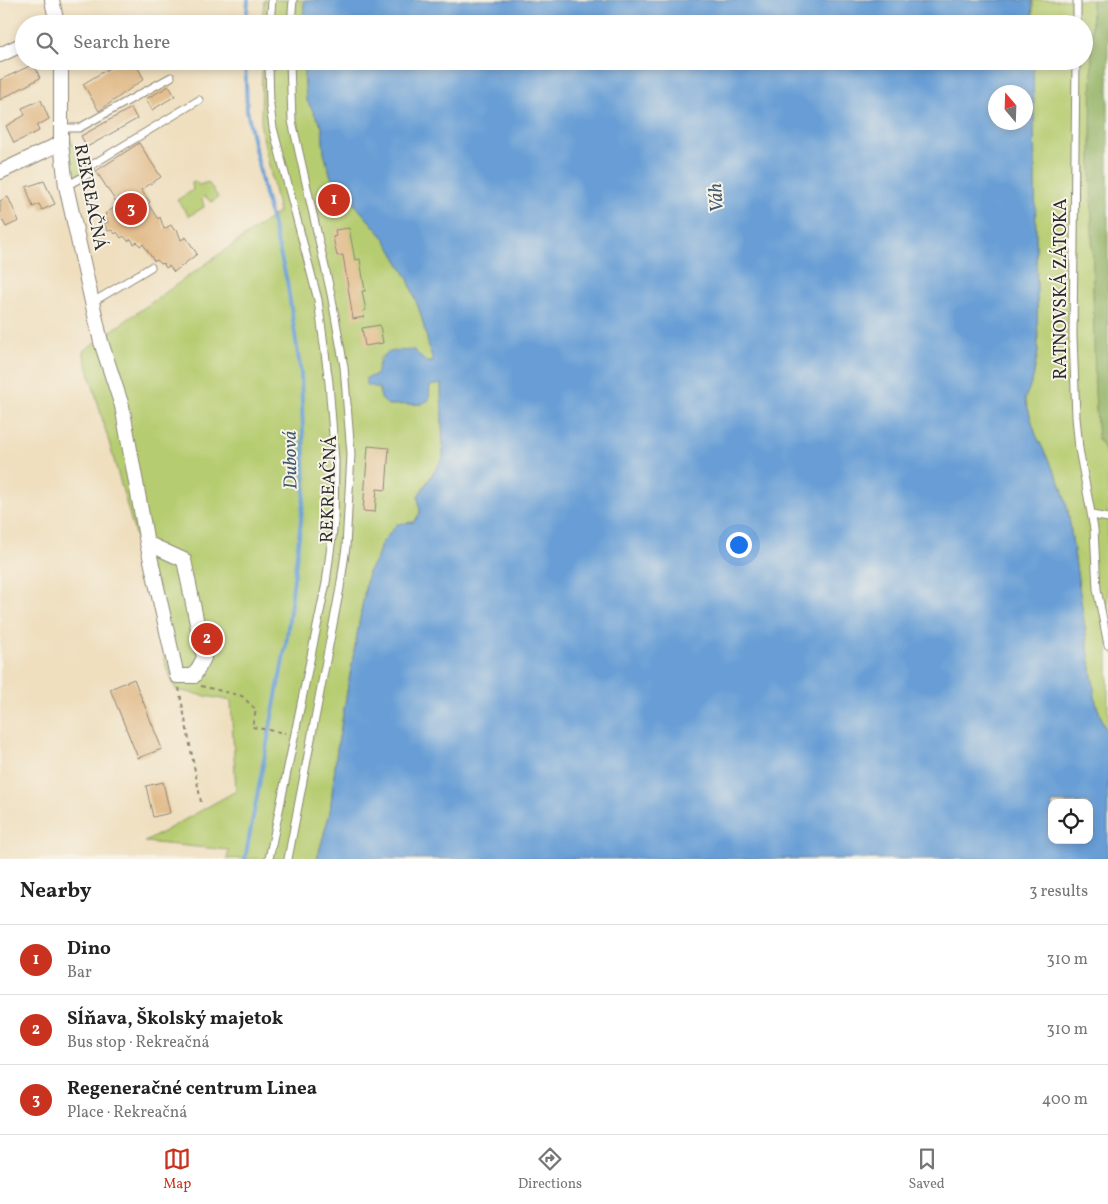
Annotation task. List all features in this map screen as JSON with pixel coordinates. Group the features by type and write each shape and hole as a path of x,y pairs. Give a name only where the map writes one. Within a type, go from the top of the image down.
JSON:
{"street":[{"path":"52,0 55,15"},
{"path":"0,54 15,48"},
{"name":"REKREAČNÁ","path":"61,70 61,143 66,186 101,342 122,406 176,676"},
{"path":"0,172 61,143"},
{"path":"148,543 184,560 204,658 194,676 176,676"}],"lane":[{"path":"271,15 272,0"},
{"path":"292,15 293,0"},
{"path":"1077,0 1077,15"},
{"path":"269,70 270,106 278,152 318,300 329,383 334,450 334,522 326,583 269,859"},
{"name":"REKREAČNÁ","path":"288,859 341,581 346,547 351,454 344,367 331,294 292,121 290,70"},
{"name":"RATNOVSKÁ ZÁTOKA","path":"1076,70 1073,336 1079,449 1092,515 1097,589 1108,645"},
{"path":"61,128 79,128 171,77"},
{"path":"66,186 90,173 90,166 199,100"},
{"path":"93,302 151,267"},
{"path":"334,450 351,454"},
{"path":"1092,515 1108,518"}],"path":[{"path":"176,676 201,802"},
{"path":"194,676 201,686 242,696 256,710 252,728 283,733"}],"green space":[{"path":"264,0 304,0 303,15 263,15"},
{"path":"1033,0 1092,0 1092,15 1033,15"},
{"path":"1092,0 1108,0 1108,456 1098,439 1095,391 1091,170"},
{"path":"262,70 304,70 306,99 322,127 324,153 331,177 385,239 408,279 420,312 433,362 380,357 377,383 380,395 388,405 422,404 430,386 441,384 443,458 418,496 420,513 414,522 381,544 377,558 368,572 337,749 330,812 317,859 227,859 229,850 145,842 236,791 231,701 176,690 166,666 149,583 83,351 279,212 261,127"},
{"path":"1033,70 1092,70 1091,170 1095,391 1098,439 1108,456 1108,736 1096,703 1068,511 1061,485 1036,435 1025,398 1033,378 1038,352"},
{"path":"69,135 83,167 81,175 76,177 67,172 65,137"},
{"path":"195,181 199,185 208,182 218,197 212,202 204,196 202,199 204,207 189,216 177,200 193,190 192,183"}],"water":[{"path":"304,0 1032,0 1033,15 303,15"},
{"name":"Váh","path":"304,70 1033,70 1038,352 1033,378 1025,399 1036,435 1061,485 1068,511 1096,703 1108,736 1108,859 317,859 330,812 337,749 368,572 377,558 381,544 397,524 414,522 420,513 418,496 443,458 441,384 430,386 429,400 422,404 388,405 381,399 379,388 366,385 366,378 376,375 384,355 392,351 414,350 427,363 433,362 420,312 408,279 385,239 331,177 324,153 322,127 306,99"}],"building":[{"path":"21,70 37,70 40,78 0,100 0,80"},
{"path":"106,70 139,70 144,79 99,111 83,84"},
{"path":"169,86 175,96 152,110 146,99"},
{"path":"41,100 49,119 37,126 39,131 14,143 6,126 25,115 22,108"},
{"path":"131,108 137,119 87,147 81,136"},
{"path":"139,143 161,177 141,190 150,202 148,204 158,219 160,217 164,229 171,225 174,230 177,229 181,240 186,237 197,254 174,272 169,266 166,268 163,263 160,264 157,260 154,261 143,244 140,246 137,242 134,244 131,239 128,241 124,236 121,238 117,232 115,234 112,230 108,231 104,224 108,222 105,214 118,205 96,171"},
{"path":"44,181 55,204 42,210 39,204 33,207 26,187"},
{"path":"8,197 19,221 6,227 3,221 0,222 0,201"},
{"path":"349,228 355,260 360,259 365,291 362,291 366,310 363,311 364,317 353,319 343,255 337,256 333,237 336,236 335,230"},
{"path":"380,325 383,343 365,346 362,328"},
{"path":"368,446 389,448 386,490 377,489 375,512 363,511"},
{"path":"134,679 162,749 138,758 110,689"},
{"path":"163,782 170,813 153,817 146,786"}],"waterway":[{"name":"Dubová","path":"247,15 248,0"},
{"name":"Dubová","path":"245,70 247,110 263,186 287,281 301,374 305,487 286,644 245,859"}],"place":[{"name":"Dino","path":"334,200"},
{"name":"Regeneračné centrum Linea","path":"131,209"},
{"name":"Sĺňava, Školský majetok","path":"207,639"}]}
